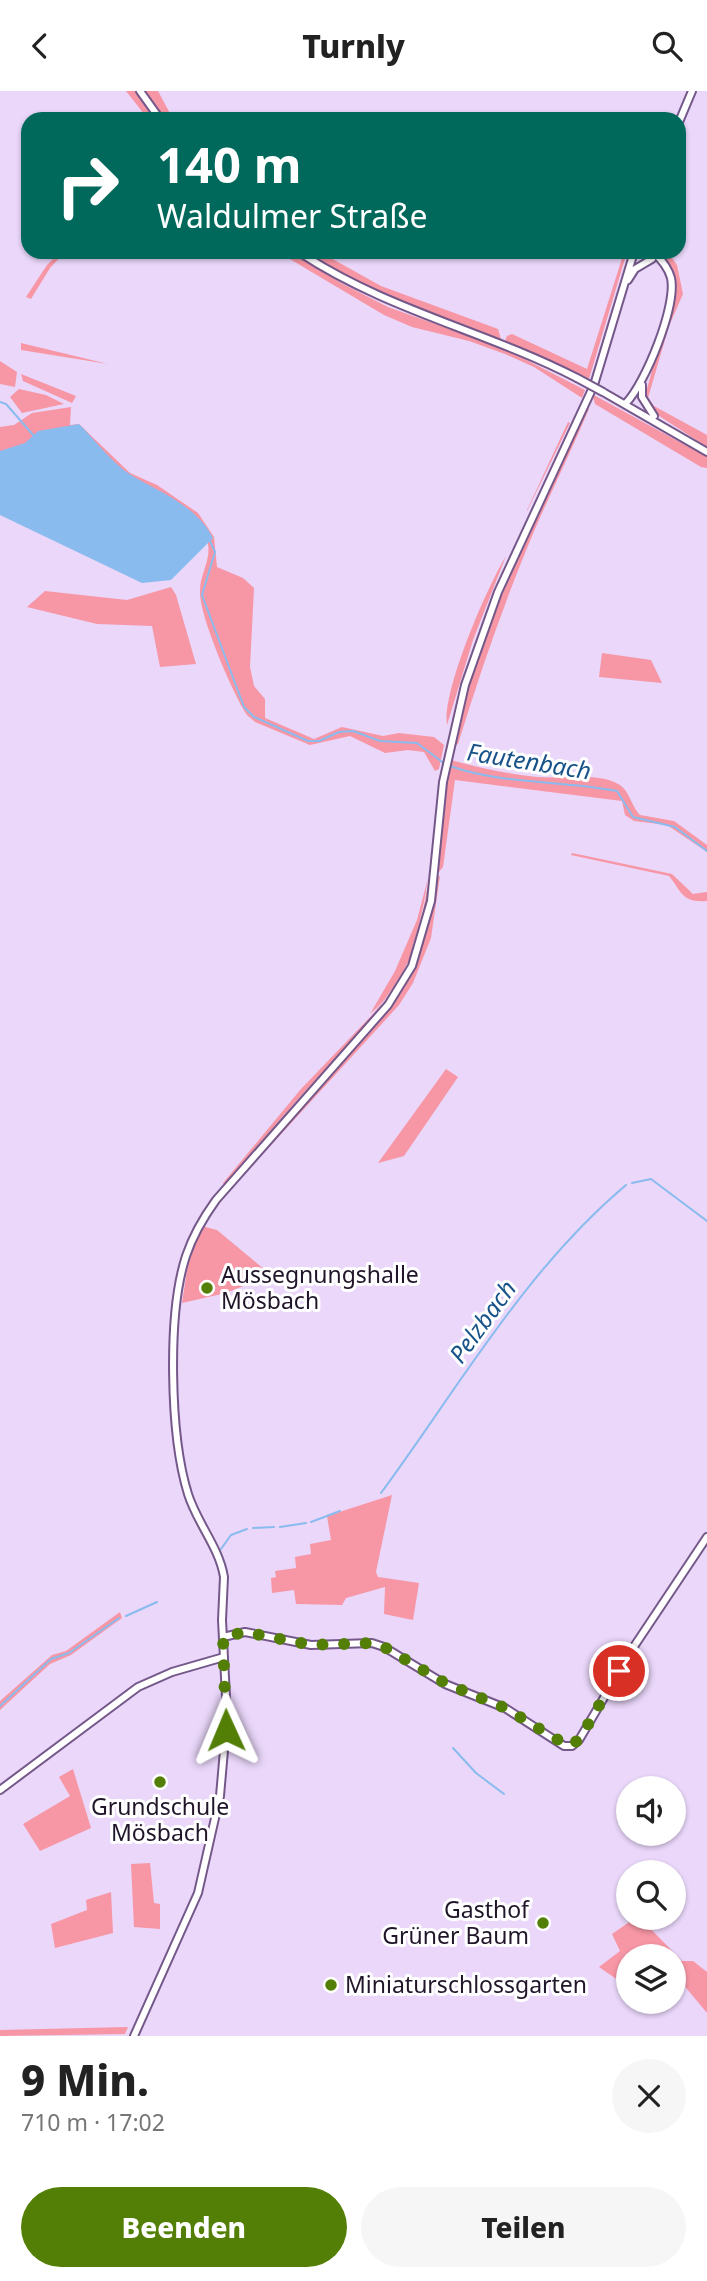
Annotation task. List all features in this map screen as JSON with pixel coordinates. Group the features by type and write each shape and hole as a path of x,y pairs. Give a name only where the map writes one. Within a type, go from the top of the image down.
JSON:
{"main road":[{"path":"140,91 155,112"},
{"path":"683,112 692,91"},
{"path":"310,259 388,302 500,343 577,379 629,405 707,452"},
{"path":"134,2036 198,1893 211,1843 225,1759 222,1567 192,1504 180,1455 176,1406 176,1319 186,1258 202,1220 282,1123 388,1005 412,965 431,901 445,769 465,685 498,592 594,386 633,259"},
{"path":"623,288 635,269 648,259"},
{"path":"629,405 642,383 670,300 672,280 662,261 658,259"},
{"path":"642,383 642,397 651,414 666,426"},
{"path":"629,405 642,397"},
{"path":"223,1637 245,1632 311,1645 372,1643 384,1647 445,1683 505,1708 568,1746 579,1740 641,1635 707,1537"},
{"path":"0,1790 138,1687 172,1672 224,1657"}],"shaded area":[{"path":"126,91 136,91 151,112 142,112"},
{"path":"144,91 158,91 169,112 159,112"},
{"path":"53,259 58,259 31,299 26,297"},
{"path":"290,259 303,259 341,283 388,307 505,349 585,390 582,398 534,367 505,354 469,341 412,327 384,315"},
{"path":"316,259 333,259 381,286 498,329 501,339 405,307 368,290"},
{"path":"622,259 625,259 589,379 505,341 507,336 512,334 587,369"},
{"path":"663,259 673,259 677,265 683,294 669,326 648,398 654,406 707,435 707,447 653,412 645,396 675,288 672,270"},
{"path":"21,343 108,364 21,350"},
{"path":"0,361 17,372 15,387 0,384"},
{"path":"21,374 76,396 72,403 23,381"},
{"path":"19,389 46,395 64,404 22,413 10,397"},
{"path":"592,394 707,457 707,468 701,467 595,404"},
{"path":"587,406 589,409 516,577 458,744 454,746 478,658 494,615"},
{"path":"71,407 70,425 79,424 130,473 157,485 198,513 214,537 217,567 243,578 254,588 250,667 254,686 265,699 265,718 314,739 342,727 383,736 399,733 434,737 444,745 439,769 435,771 424,752 408,750 385,753 350,736 310,745 255,722 247,715 218,655 201,604 200,586 208,554 207,540 0,508 0,427 14,425 32,413"},
{"path":"568,422 570,423 527,511 527,510"},
{"path":"506,556 473,640 447,725 447,709 458,665 488,591"},
{"path":"171,587 176,595 196,664 160,667 152,626 97,624 27,607 45,591 127,600"},
{"path":"602,653 651,660 662,683 599,677"},
{"path":"451,760 526,776 610,780 622,786 640,815 674,821 707,845 707,852 667,825 634,821 625,815 622,801 455,780 443,867 438,873 442,813"},
{"path":"572,853 672,874 693,894 707,892 707,901 687,898 669,876 571,855"},
{"path":"440,876 431,938 413,983 399,1005 230,1190 256,1153 364,1038 385,1011 418,952 437,877"},
{"path":"428,878 411,952 394,986 370,1014 395,971 417,920"},
{"path":"429,879 430,894 424,921 398,980 419,932"},
{"path":"389,994 361,1030 224,1185 301,1089"},
{"path":"446,1069 458,1077 404,1156 378,1163"},
{"path":"202,1226 217,1230 271,1275 226,1293 182,1303 188,1264"},
{"path":"392,1495 376,1572 378,1577 419,1583 413,1620 384,1614 385,1587 346,1598 342,1605 296,1604 294,1590 272,1593 271,1578 276,1577 275,1571 296,1568 295,1557 311,1554 310,1544 331,1540 327,1516"},
{"path":"120,1612 122,1618 71,1655 50,1664 0,1710 0,1701 52,1655 66,1651"},
{"path":"73,1769 91,1828 40,1851 23,1824 70,1796 59,1777"},
{"path":"150,1863 154,1903 160,1904 160,1929 134,1927 131,1864"},
{"path":"111,1892 113,1933 55,1948 51,1924 87,1910 86,1900"},
{"path":"618,1930 652,1930 665,1944 617,1944 612,1934"},
{"path":"616,1954 616,1979 599,1967"},
{"path":"686,1961 693,1961 707,1972 707,2013 686,1988"},
{"path":"128,2027 125,2034 0,2036 0,2030"}],"water":[{"path":"79,424 124,470 187,508 213,538 171,580 142,583 0,515 0,451 25,443 38,431"}],"waterway":[{"name":"Fautenbach","path":"0,402 6,404 34,436"},
{"name":"Fautenbach","path":"209,539 215,552 202,595 244,707 254,717 308,741 319,741 339,732 353,731 380,741 417,743 445,764"},
{"name":"Fautenbach","path":"450,766 491,776 617,791 633,817 675,827 707,851"},
{"name":"Pelzbach","path":"632,1183 651,1179 707,1221"},
{"name":"Pelzbach","path":"381,1493 525,1292 556,1254 626,1185"},
{"path":"311,1522 340,1511"},
{"path":"280,1527 306,1523"},
{"path":"253,1528 274,1527"},
{"path":"221,1549 231,1535 247,1529"},
{"name":"Pelzbach","path":"126,1616 157,1602"},
{"name":"Pelzbach","path":"0,1706 51,1659 69,1653 119,1618"},
{"path":"453,1748 476,1773 504,1794"}],"place":[{"name":"Aussegnungshalle Mösbach","path":"207,1288"},
{"name":"Grundschule Mösbach","path":"160,1782"},
{"name":"Gasthof Grüner Baum","path":"543,1923"},
{"name":"Miniaturschlossgarten","path":"331,1985"}],"route":[{"path":"226,1730 223,1637 237,1633 253,1633 311,1645 372,1643 384,1647 445,1683 505,1708 564,1746 576,1744 579,1740 619,1671"}]}
